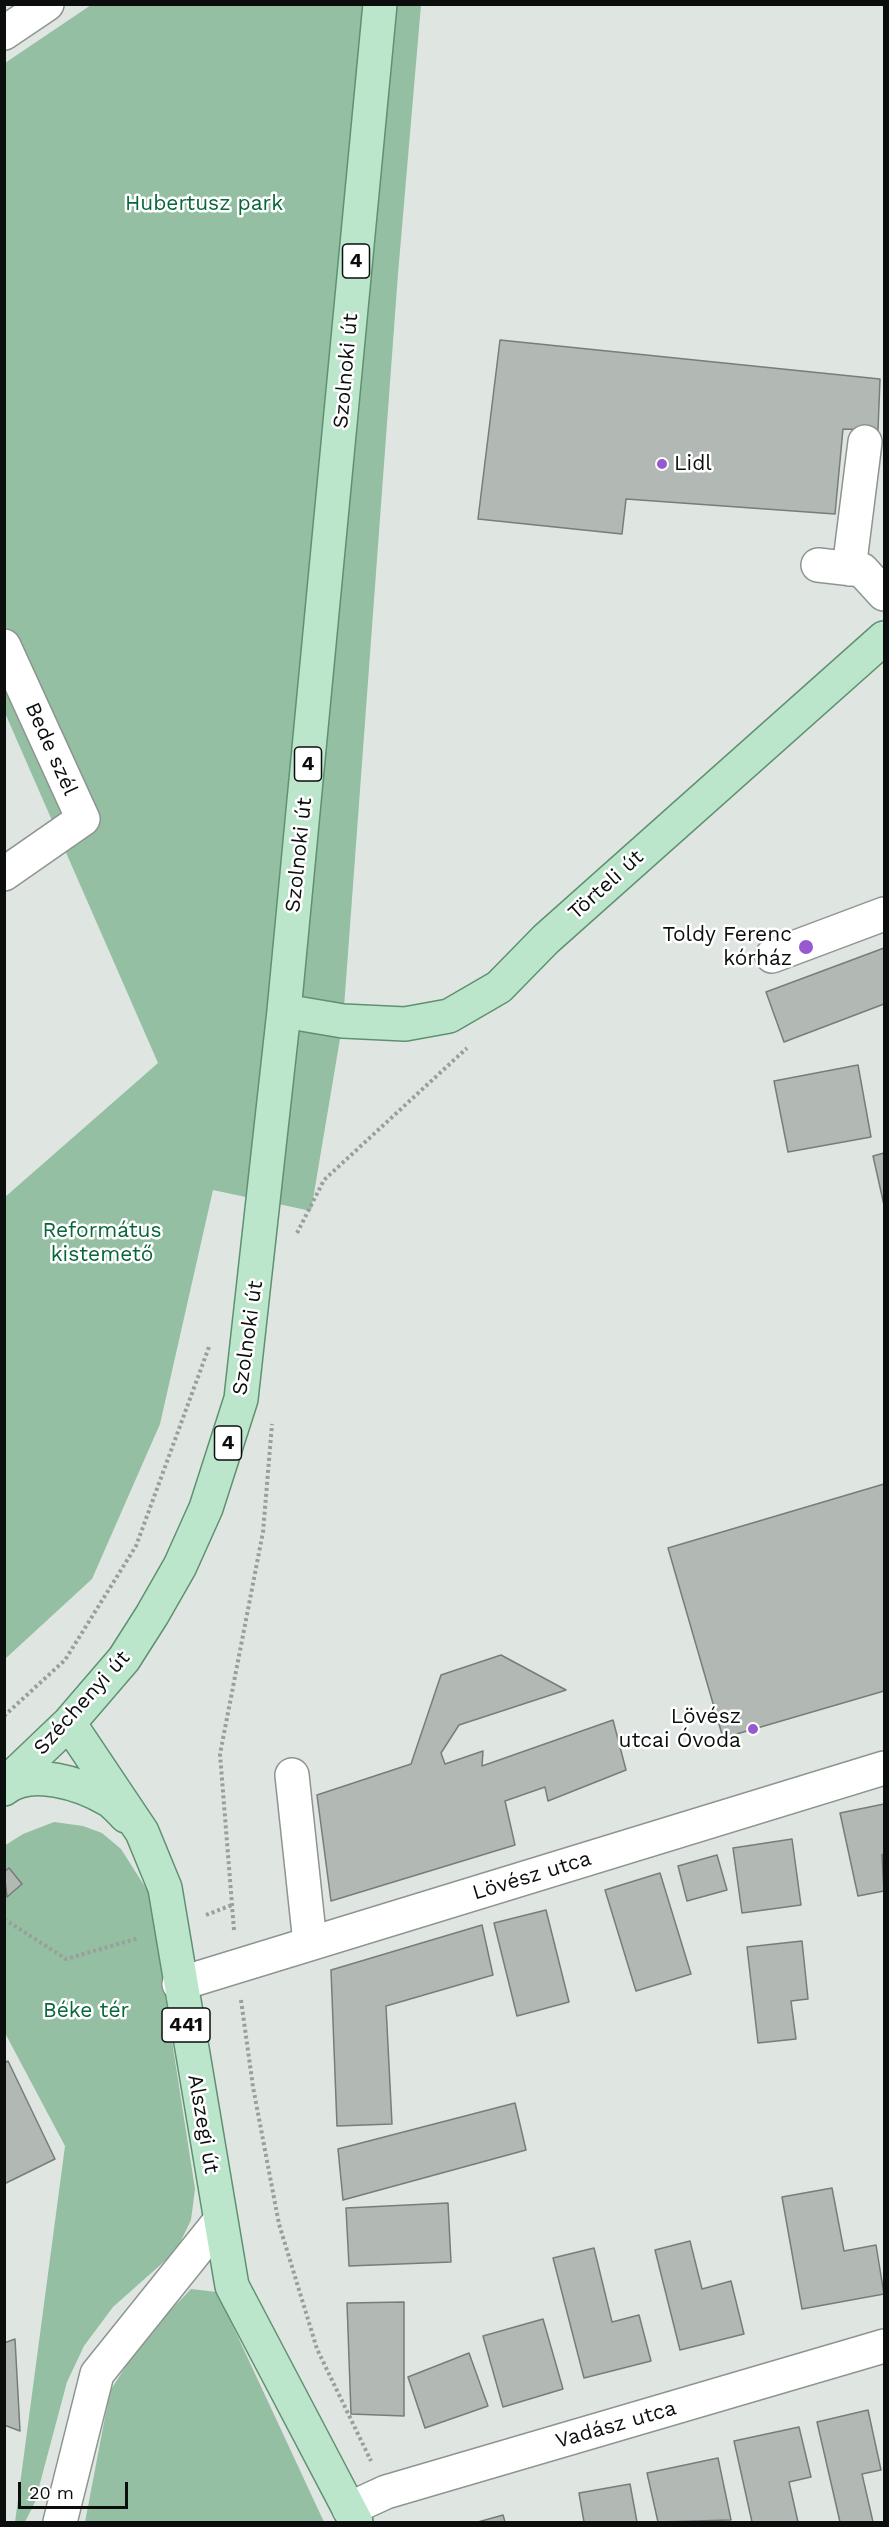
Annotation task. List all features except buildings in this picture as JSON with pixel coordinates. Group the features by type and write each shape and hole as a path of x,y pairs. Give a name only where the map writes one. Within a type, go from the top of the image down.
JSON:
{"main road":[{"name":"Szolnoki út","path":"152,1615 180,1566 206,1508 241,1399 284,1011 380,4"},
{"name":"Törteli út","path":"284,1011 343,1021 405,1024 449,1016 499,987 546,939 885,638"},
{"name":"Széchenyi út","path":"4,1787 69,1723 124,1659 152,1615"},
{"name":"Alszegi út","path":"69,1723 142,1832 165,1888 219,2222 232,2286 352,2516"},
{"name":"441","path":"4,1787 14,1781 33,1779 73,1784 110,1800 142,1832"}],"street":[{"path":"4,33 47,4"},
{"path":"865,442 834,567 862,570 885,594"},
{"name":"Bede szél","path":"4,646 82,819 4,874"},
{"path":"772,956 885,914"},
{"name":"Lövész utca","path":"179,1984 885,1768"},
{"path":"292,1775 310,1943"},
{"path":"60,2523 98,2374 219,2222"},
{"name":"Vadász utca","path":"352,2516 386,2492 885,2346"}],"path":[{"path":"4,1716 65,1660 136,1546 211,1337"},
{"path":"4,1919 66,1959 173,1927 232,1905"}],"green space":[{"name":"Hubertusz park","path":"91,5 421,5 398,274 343,1021 311,1211 213,1190 160,1424 92,1579 5,1659 5,1197 158,1063 5,713 5,63"},
{"name":"Béke tér","path":"54,1822 83,1826 102,1833 121,1849 149,1893 195,2189 191,2220 176,2251 113,2307 84,2346 67,2382 35,2502 25,2522 15,2522 65,2146 5,2033 4,1846 23,1834"},
{"path":"191,2289 217,2292 324,2522 85,2522 110,2391 144,2338"}],"place":[{"name":"Lidl","path":"662,464"},
{"name":"Toldy Ferenc kórház","path":"806,947"},
{"name":"Lövész utcai Óvoda","path":"753,1729"}],"park label":[{"name":"Református kistemető","path":"102,1243"}]}
